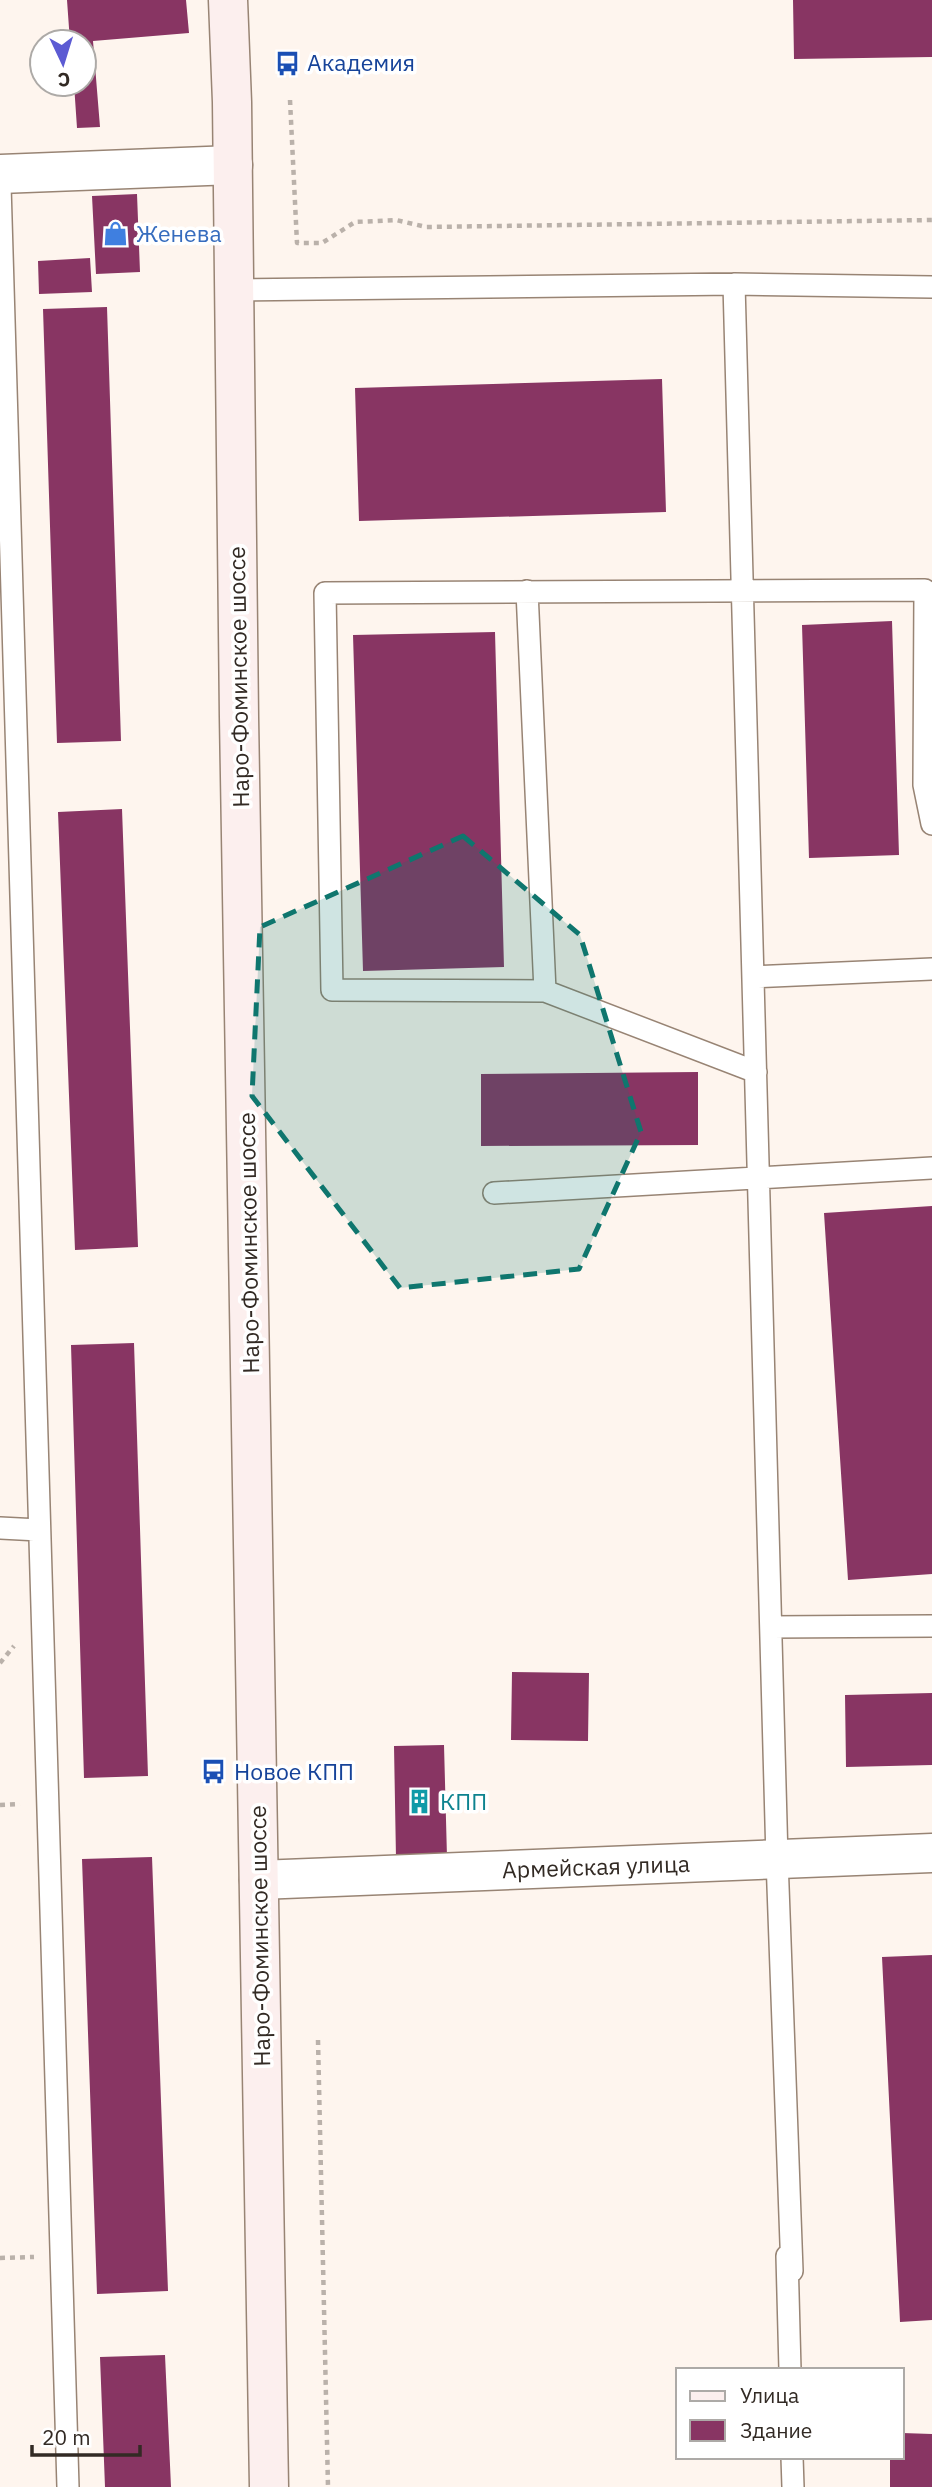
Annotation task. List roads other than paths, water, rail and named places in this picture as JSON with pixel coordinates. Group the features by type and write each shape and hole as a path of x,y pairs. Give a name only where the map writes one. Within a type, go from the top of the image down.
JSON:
{"main road":[{"name":"Наро-Фоминское шоссе","path":"228,0 233,165 269,2487"}],"street":[{"path":"0,174 233,165"},
{"name":"Армейская улица","path":"259,1880 777,1866 932,1853"}],"lane":[{"path":"0,184 68,2487"},
{"path":"233,290 734,285 932,287"},
{"path":"734,285 790,2368"},
{"path":"755,1072 545,991 332,990 325,593 925,590 924,785 932,824"},
{"path":"527,591 545,991"},
{"path":"753,977 932,969"},
{"path":"494,1193 932,1168"},
{"path":"0,1528 39,1530"},
{"path":"771,1627 932,1626"},
{"path":"777,1866 792,2271"},
{"path":"792,2459 793,2487"}],"place":[{"name":"Академия","path":"287,63"},
{"name":"Женева","path":"116,234"},
{"name":"Новое КПП","path":"214,1772"},
{"name":"КПП","path":"420,1802"}]}
